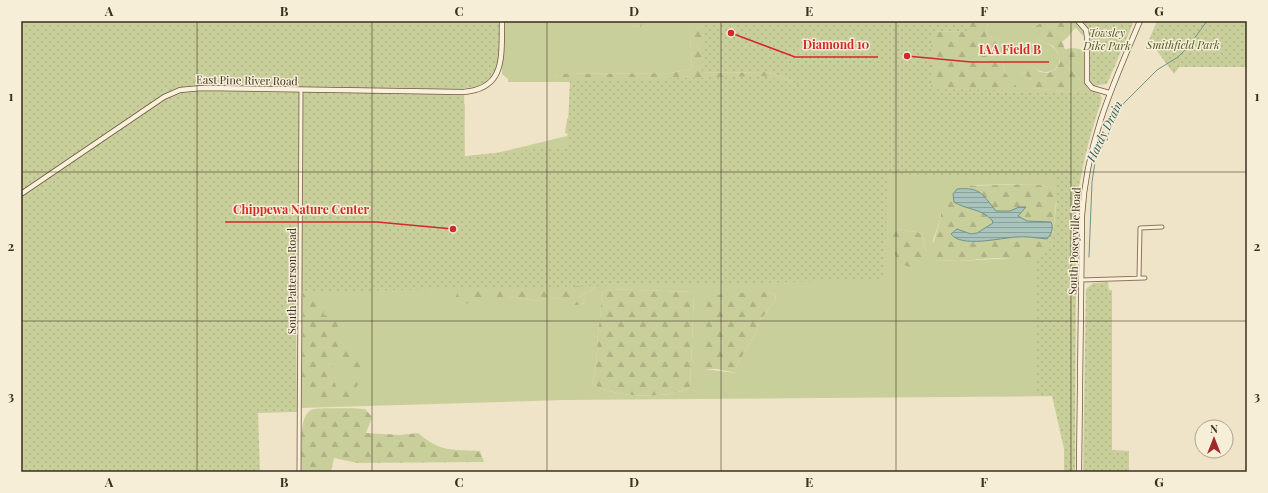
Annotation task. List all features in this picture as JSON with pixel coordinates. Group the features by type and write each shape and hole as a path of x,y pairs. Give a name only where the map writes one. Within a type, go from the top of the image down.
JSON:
{"street":[{"name":"East Pine River Road","path":"21,194 164,96 172,93 202,88 463,92 480,89 491,82 499,69 502,21"},
{"path":"1078,21 1083,23 1086,30 1087,82 1092,88 1109,93"},
{"name":"South Poseyville Road","path":"1079,472 1083,205 1086,176 1093,141 1109,93 1140,21"},
{"name":"South Patterson Road","path":"299,472 301,90"},
{"path":"1139,278 1140,228 1162,227"},
{"path":"1082,280 1145,278"}],"green space":[{"path":"21,21 499,21 498,55 493,74 486,81 477,86 464,88 465,156 567,146 570,81 764,76 817,88 793,82 769,72 702,73 703,21 968,21 968,31 931,32 931,89 1093,92 1099,96 1101,102 1086,154 1076,207 1075,472 1064,472 1064,449 1052,396 1036,396 1037,262 1052,239 1056,223 1057,193 1055,177 887,174 885,280 296,292 297,412 258,413 260,472 21,472"},
{"path":"504,21 626,21 633,26 641,27 643,21 691,21 691,69 671,73 557,74 553,78 553,82 508,82 508,79 502,74"},
{"path":"626,21 643,21 641,27 633,26"},
{"path":"691,21 703,21 703,73 769,72 793,82 931,85 931,32 968,31 968,21 988,21 986,36 997,39 1005,73 1020,91 931,89 579,297 585,302 582,304 575,305 564,302 558,297 540,301 508,297 497,301 457,304 455,298 458,292 463,289 569,281 570,82 553,82 553,78 557,74 671,73 691,69"},
{"path":"988,21 1045,21 1032,28 1037,39 1054,48 1058,54 1059,59 1056,68 1046,72 1039,71 1033,67 1019,71 1032,80 1032,88 1075,92 1080,88 1080,80 1073,70 1067,68 1066,64 1078,55 1074,48 1084,50 1084,81 1088,89 1100,94 1102,98 1088,140 1080,177 1076,207 1075,396 565,400 301,408 302,293 311,293 311,284 465,104 464,149 460,162 571,135 565,133 567,119 598,91 543,279 502,300 508,297 540,301 558,297 563,301 582,304 585,302 579,297 931,89 1019,91 1005,73 997,39 986,36","holes":["1034,184 1058,189 1054,226 1050,240 1055,245 1012,258 959,261 934,260 933,240 940,221 940,213 974,185","897,229 922,233 926,252","610,289 692,292 694,294 690,387 669,394 641,396 612,392 592,383 597,359 602,293","769,292 776,295 775,301 758,323 755,334 736,367 736,373 705,369"]},
{"path":"1045,21 1057,21 1066,24 1066,28 1059,28 1059,33 1069,36 1062,42 1065,49 1074,48 1078,55 1074,63 1066,65 1067,68 1073,70 1080,80 1080,88 1075,92 1032,88 1032,80 1019,71 1022,65 1033,67 1040,72 1048,73 1056,69 1060,62 1058,53 1053,46 1037,39 1032,35 1032,28"},
{"path":"1057,21 1066,21 1074,29 1069,36 1059,33 1059,28 1066,24"},
{"path":"1066,21 1074,21 1082,29 1084,34 1082,35 1076,28 1074,29"},
{"name":"Towsley Dike Park","path":"1079,21 1134,21 1107,84 1093,86 1090,83 1089,33"},
{"name":"Smithfield Park","path":"1157,21 1247,21 1247,67 1179,67 1174,74 1149,40"},
{"path":"1034,184 1058,189 1064,198 1056,202 1054,226 1050,240 1055,245 1043,258 996,258 959,261 934,260 931,250 940,221 942,200 951,191 962,186"},
{"path":"897,229 922,233 926,252 924,263 917,268 904,265 896,258 893,234"},
{"path":"1108,282 1109,290 1112,290 1112,450 1129,451 1129,472 1083,472 1086,289 1093,283"},
{"path":"303,287 311,290 312,300 328,303 329,306 323,314 348,324 347,330 343,331 341,334 345,347 362,348 362,370 347,372 339,367 340,363 327,360 325,362 337,369 339,372 343,372 341,377 331,380 335,383 336,387 344,388 352,381 356,381 358,384 353,394 352,401 314,402 308,393 302,389"},
{"path":"610,289 692,292 694,294 690,387 669,394 641,396 613,392 592,383 597,359 602,293"},
{"path":"769,292 776,295 775,301 758,323 755,334 736,367 736,373 717,369 705,369 703,363 707,297 722,294"},
{"path":"314,409 365,409 372,417 366,433 400,435 418,433 434,444 447,449 480,451 484,462 357,463 334,458 331,472 301,472 301,438 304,421 307,414"}],"water":[{"path":"957,189 971,189 980,193 996,211 1010,211 1019,207 1026,207 1018,216 1027,221 1051,222 1051,233 1047,239 1020,237 981,241 963,241 956,238 951,234 957,229 971,234 977,233 993,223 992,220 983,213 954,202 953,194"}],"waterway":[{"name":"Hardy Drain","path":"1089,257 1092,182 1095,162 1117,115 1124,103 1157,70 1178,57 1188,47 1207,21"}],"place":[{"name":"Diamond 10","path":"731,33"},
{"name":"IAA Field B","path":"907,56"},
{"name":"Chippewa Nature Center","path":"453,229"}]}
